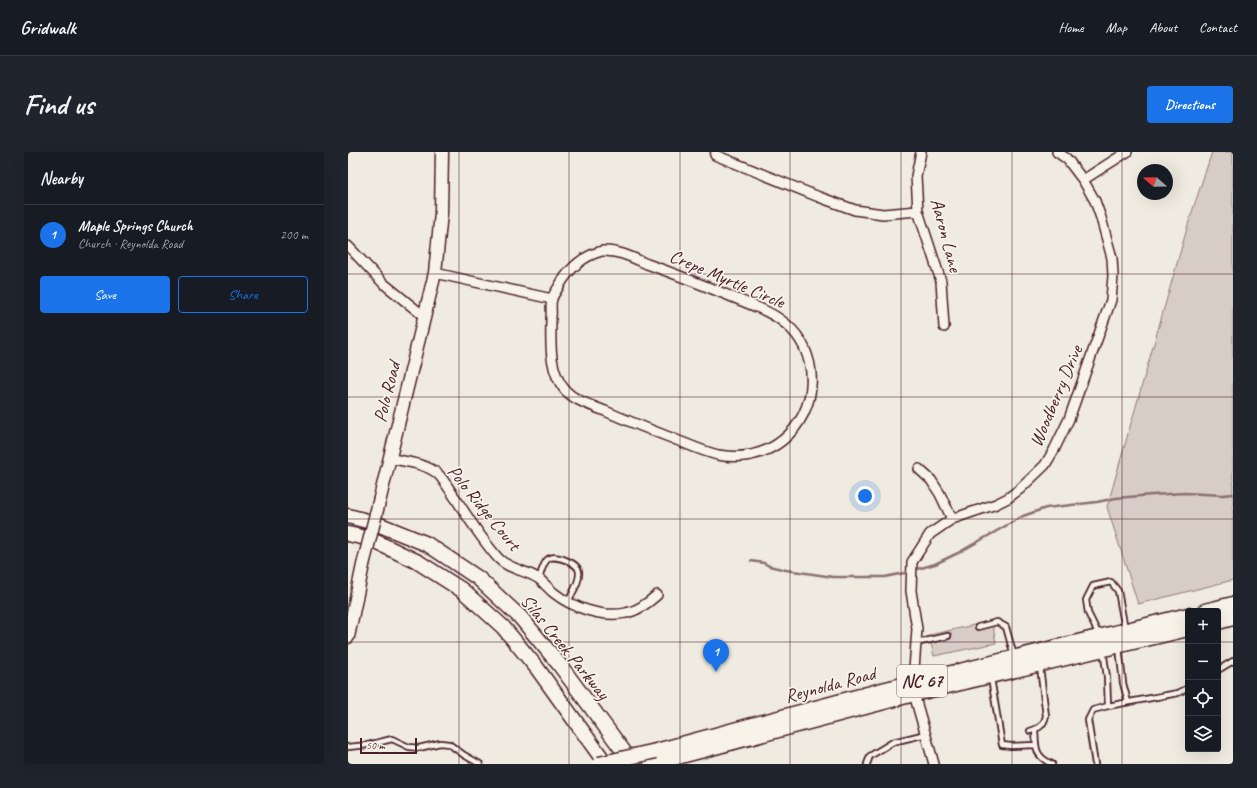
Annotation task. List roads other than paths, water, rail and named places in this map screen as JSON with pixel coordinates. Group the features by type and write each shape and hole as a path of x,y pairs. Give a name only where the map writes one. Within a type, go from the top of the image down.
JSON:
{"main road":[{"name":"Polo Road","path":"348,637 363,565 435,273 441,212 442,152"},
{"name":"Silas Creek Parkway","path":"348,516 375,523 427,544 478,578 521,618 559,664 633,764"},
{"name":"Silas Creek Parkway","path":"348,534 370,539 418,562 468,595 503,627 537,668 606,764"},
{"path":"1217,608 1233,604"},
{"name":"Reynolda Road","path":"914,688 990,676 1040,664 1120,636 1185,616"},
{"path":"1221,621 1233,618"},
{"name":"Reynolda Road","path":"1120,636 1185,629"},
{"name":"Reynolda Road","path":"599,764 656,759 914,688 1014,658 1101,643"}],"street":[{"name":"Aaron Lane","path":"921,152 916,176 918,211 941,281 944,327"},
{"name":"Woodberry Drive","path":"914,688 917,629 911,591 912,562 930,534 952,518 996,504 1008,498 1020,489 1044,464 1063,435 1112,300 1112,258 1107,234 1095,202 1083,180 1067,159 1057,152"},
{"path":"1083,180 1126,152"},
{"path":"715,155 855,210 883,214 918,211"},
{"path":"348,246 382,283 425,317"},
{"name":"Crepe Myrtle Circle","path":"610,251 669,271 760,308 781,320 794,332 804,346 811,369 812,380 809,404 805,414 791,434 777,444 751,455 723,456 716,455 690,445 580,401 571,395 562,385 554,365 552,355 552,299 565,276 580,261 595,253 610,251"},
{"path":"435,273 552,299"},
{"name":"Polo Ridge Court","path":"389,458 423,465 437,474 500,560 507,565 539,579 555,594 568,602 597,612 611,614 626,613 636,610 657,595"},
{"path":"919,469 931,480 952,518"},
{"path":"914,688 932,763"}],"lane":[{"path":"539,579 546,560 551,557 564,559 577,566 580,571 579,578 568,602"},
{"path":"1108,706 1107,677 1101,643 1088,613 1086,600 1093,586 1111,582 1118,591 1123,684 1128,702"},
{"path":"978,627 997,622 1006,627 1014,658"},
{"path":"916,643 948,636"},
{"path":"1221,668 1233,661"},
{"path":"1030,731 1041,727 1044,724 1046,716 1040,664"},
{"path":"990,676 1002,745 1036,745"},
{"path":"1095,764 1088,720 1093,710 1178,693 1185,690"},
{"path":"1035,729 1038,754 1045,761 1050,763"},
{"path":"867,764 870,756 893,742 926,734"},
{"path":"348,747 368,745 392,739 409,747 418,748 440,743 449,744 480,764"}],"waterway":[{"path":"914,570 935,564 958,553 1023,516 1046,508 1097,502 1116,498 1152,495 1184,493 1223,495 1233,494"},
{"path":"751,561 764,563 769,566 786,570 833,577 885,577 909,572"}],"place":[{"name":"Maple Springs Church","path":"716,672"}]}
